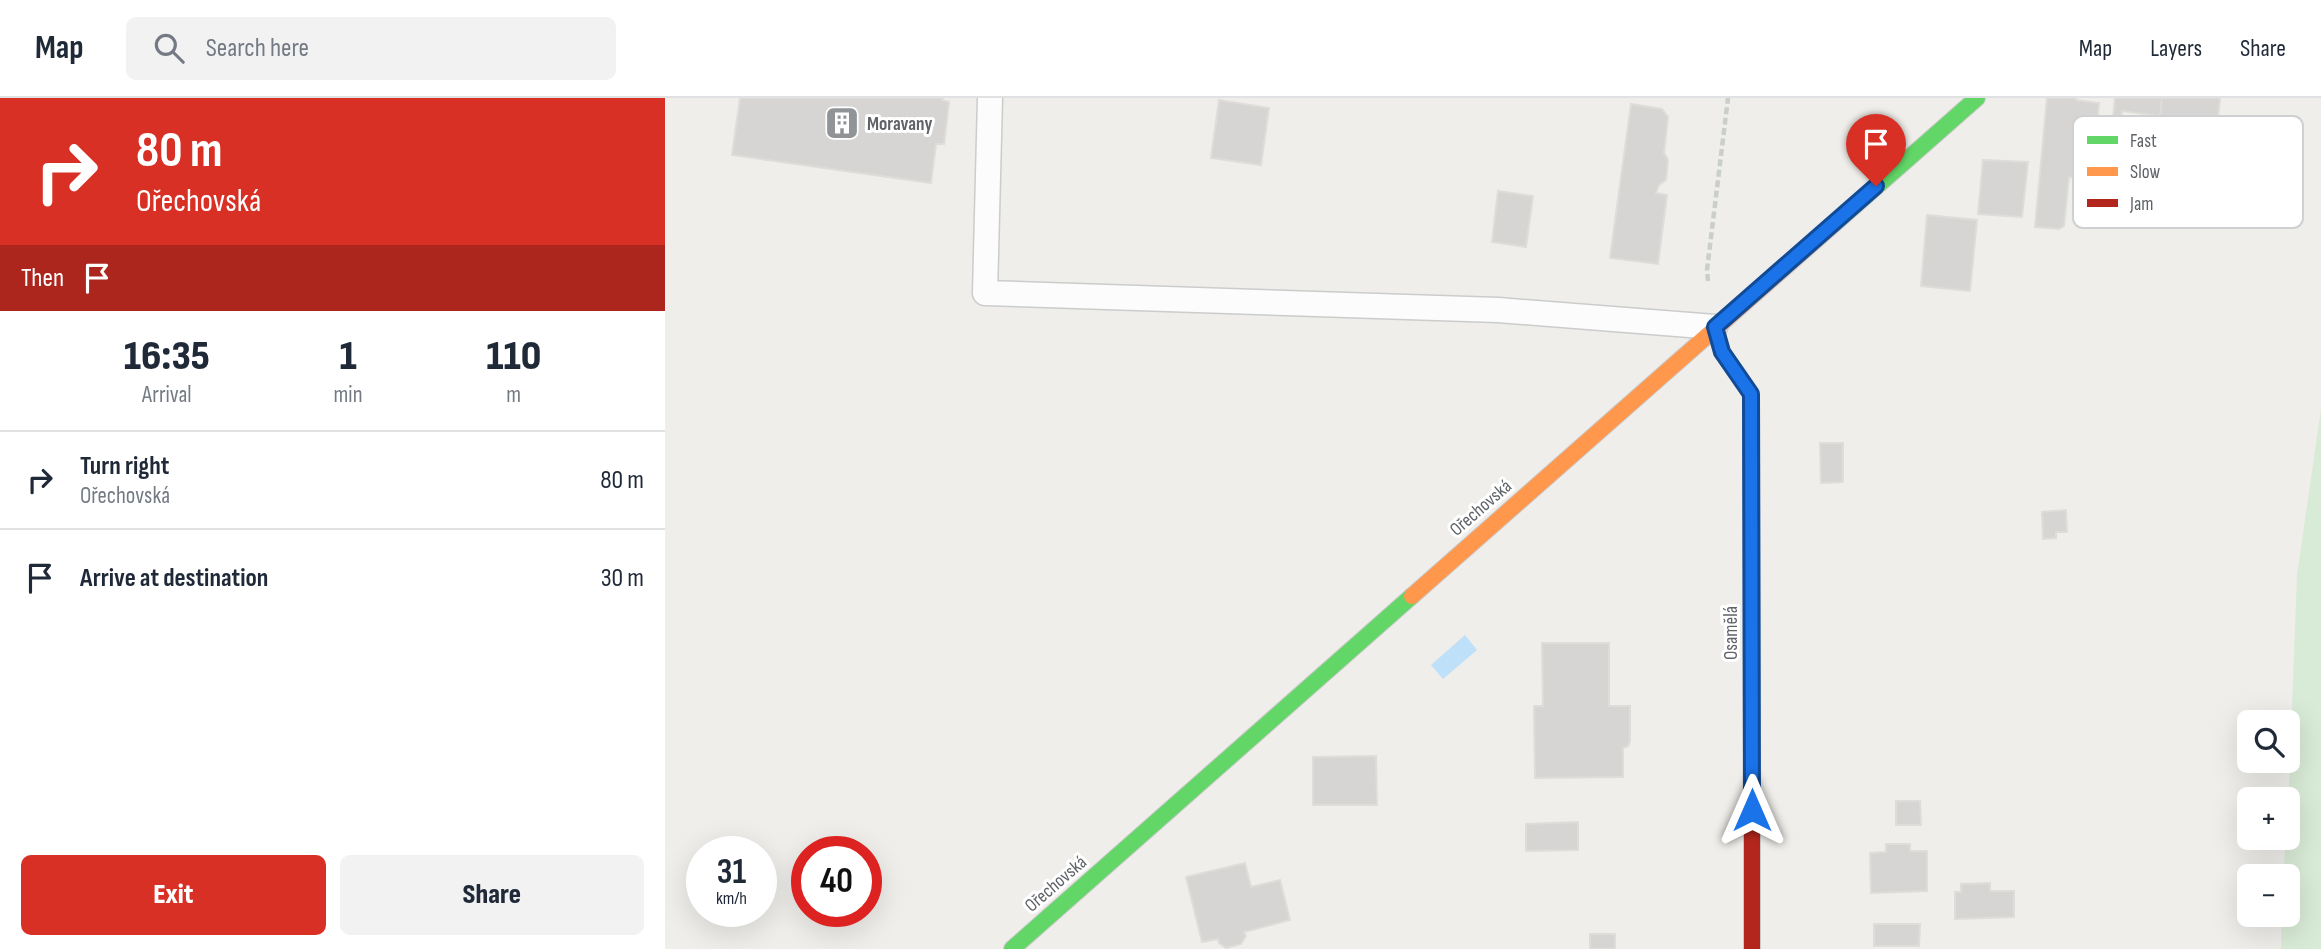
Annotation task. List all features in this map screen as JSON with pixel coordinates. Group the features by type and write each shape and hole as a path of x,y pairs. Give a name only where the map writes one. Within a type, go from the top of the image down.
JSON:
{"street":[{"name":"Ořechovská","path":"1011,949 1977,98"},
{"name":"Osamělá","path":"1715,327 1722,352 1751,394 1752,949"}],"lane":[{"path":"990,98 985,293 1499,310 1715,327"}],"path":[{"path":"1715,327 1707,270 1728,98"}],"green space":[{"path":"2321,409 2321,949 2281,949 2282,927 2300,927 2300,864 2284,864 2285,850 2300,850 2300,787 2289,787 2289,773 2300,773 2300,710 2292,710 2297,575"}],"water":[{"path":"1465,635 1477,650 1443,679 1431,665"}],"building":[{"name":"Moravany","path":"740,98 943,98 942,100 949,102 944,144 936,144 931,183 732,155"},
{"path":"2047,98 2076,98 2099,103 2098,116 2073,116 2073,178 2069,177 2064,226 2059,229 2035,227"},
{"path":"2115,98 2162,98 2160,116 2122,111 2121,116 2113,116"},
{"path":"2162,98 2220,98 2218,116 2160,116"},
{"path":"1219,100 1269,108 1261,165 1211,158"},
{"path":"1631,104 1662,109 1668,117 1664,153 1668,160 1666,180 1659,185 1656,193 1667,195 1658,264 1610,258"},
{"path":"1983,160 2028,162 2022,217 1978,214"},
{"path":"1498,191 1533,196 1526,247 1492,242"},
{"path":"1927,215 1977,220 1970,291 1921,286"},
{"path":"1820,443 1843,443 1843,482 1821,483"},
{"path":"2066,510 2067,532 2056,532 2056,538 2043,539 2042,512"},
{"path":"1542,643 1609,643 1609,706 1630,706 1630,741 1628,746 1623,748 1623,777 1535,778 1534,706 1543,706"},
{"path":"1376,756 1377,805 1313,805 1313,757"},
{"path":"1896,801 1920,801 1921,825 1896,825"},
{"path":"1578,822 1578,850 1526,851 1526,824"},
{"path":"1886,844 1910,844 1910,851 1927,851 1927,891 1871,893 1870,853 1886,852"},
{"path":"1245,863 1251,887 1280,880 1290,920 1244,932 1246,936 1241,944 1226,948 1218,939 1202,942 1186,877"},
{"path":"1990,883 1990,891 2014,891 2014,917 1955,919 1955,892 1961,892 1961,884"},
{"path":"1874,924 1920,924 1919,946 1874,946"},
{"path":"1590,934 1615,934 1615,949 1590,949"}],"traffic: fast":[{"path":"1834,224 1977,98"},
{"path":"1715,327 1722,352 1751,394 1752,760"},
{"path":"1012,949 1412,596"}],"traffic: slow":[{"path":"1412,596 1834,224"}],"traffic: jam":[{"path":"1752,760 1752,949"}],"place":[{"name":"Moravany","path":"842,123"}],"route":[{"path":"1752,810 1751,394 1722,352 1715,327 1876,186"}]}
